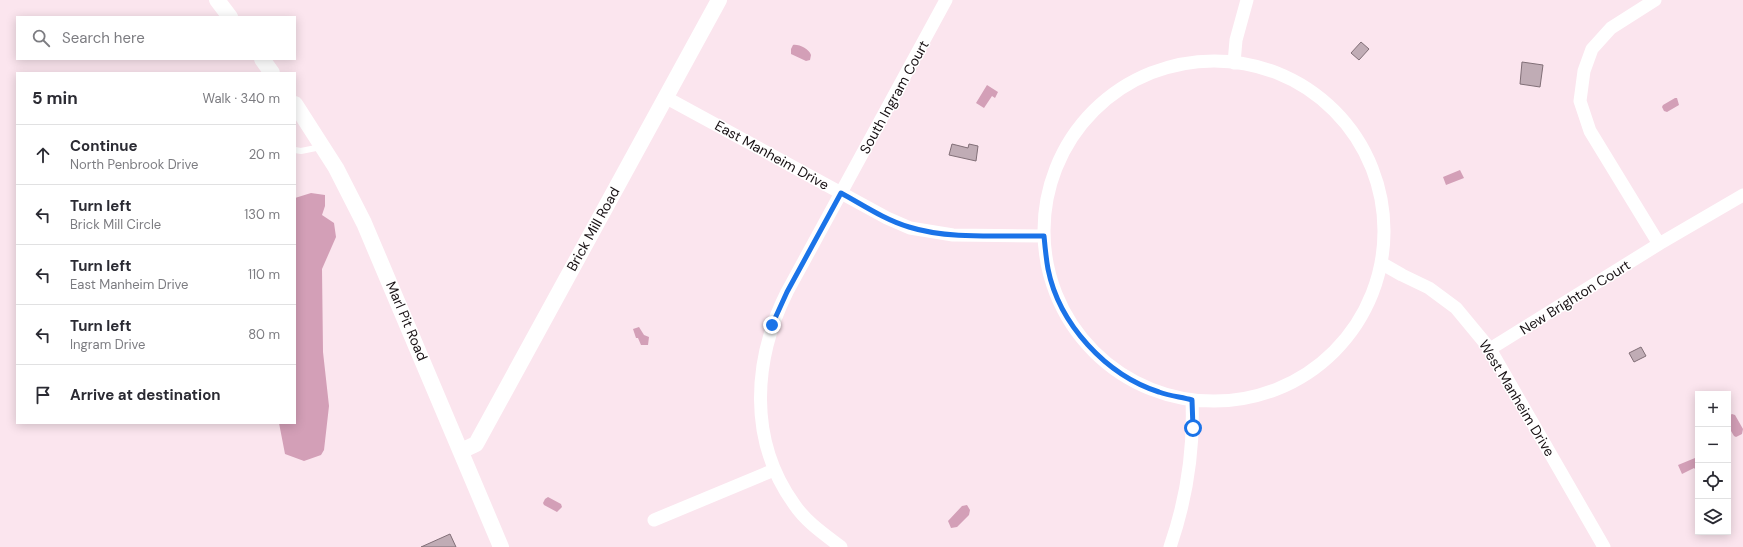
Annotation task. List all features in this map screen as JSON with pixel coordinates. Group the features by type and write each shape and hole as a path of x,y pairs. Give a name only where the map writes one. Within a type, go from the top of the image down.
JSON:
{"street":[{"path":"217,0 229,16"},
{"name":"Brick Mill Road","path":"460,451 476,444 719,0"},
{"name":"South Ingram Court","path":"841,547 812,525 794,505 774,470 767,446 760,405 760,383 766,343 781,304 946,0"},
{"path":"1234,63 1236,40 1246,0"},
{"path":"1655,0 1611,28 1592,49 1584,71 1580,101 1590,131 1659,244"},
{"path":"263,60 271,72"},
{"path":"1204,62 1234,63 1264,69 1292,81 1318,98 1341,119 1359,144 1375,179 1381,202 1384,232 1381,263 1372,294 1358,322 1338,348 1314,369 1286,385 1256,396 1224,401 1192,400 1159,392 1128,377 1100,357 1077,332 1059,302 1048,270 1044,236 1045,207 1052,178 1063,152 1079,127 1099,106 1122,88 1155,72 1176,66 1204,62"},
{"name":"East Manheim Drive","path":"665,97 887,218 910,228 953,235 1044,236"},
{"name":"Marl Pit Road","path":"296,106 323,146 349,194 378,254 501,547"},
{"name":"New Brighton Court","path":"1490,349 1659,244 1743,195"},
{"name":"West Manheim Drive","path":"1381,263 1429,288 1456,308 1490,349 1604,547"},
{"path":"1170,547 1182,502 1193,428 1192,400"},
{"path":"654,520 774,470"}],"lane":[{"path":"296,150 301,151 323,146"}],"shaded area":[{"path":"793,45 801,46 806,49 811,55 810,60 806,61 791,54"},
{"path":"987,85 998,92 995,98 992,96 984,108 976,103"},
{"path":"1677,98 1679,105 1667,112 1664,111 1662,107 1663,105"},
{"path":"1460,170 1464,178 1446,185 1443,177"},
{"path":"311,193 325,195 325,206 322,215 334,223 336,237 322,269 323,352 329,406 324,450 321,455 304,461 285,454 279,424 296,424 296,198"},
{"path":"639,327 644,335 649,337 648,345 641,345 638,338 636,338 633,329"},
{"path":"1731,414 1735,415 1743,429 1742,434 1736,437 1731,431"},
{"path":"1695,458 1695,469 1694,468 1682,474 1678,465"},
{"path":"548,497 561,504 562,507 557,512 544,505 543,503 545,499"},
{"path":"967,505 970,510 969,515 957,527 951,528 948,521 962,506"}],"building":[{"path":"1361,42 1369,49 1359,60 1351,53"},
{"path":"1522,62 1543,65 1540,87 1520,84"},
{"path":"952,144 968,148 969,144 978,146 976,161 949,155"},
{"path":"1641,347 1646,356 1634,362 1629,353"},
{"path":"450,534 456,547 421,547"}],"route":[{"path":"772,325 787,292 841,193 887,218 910,228 953,235 1044,236 1048,270 1059,302 1077,332 1100,357 1128,377 1159,392 1192,400 1193,428"}]}
